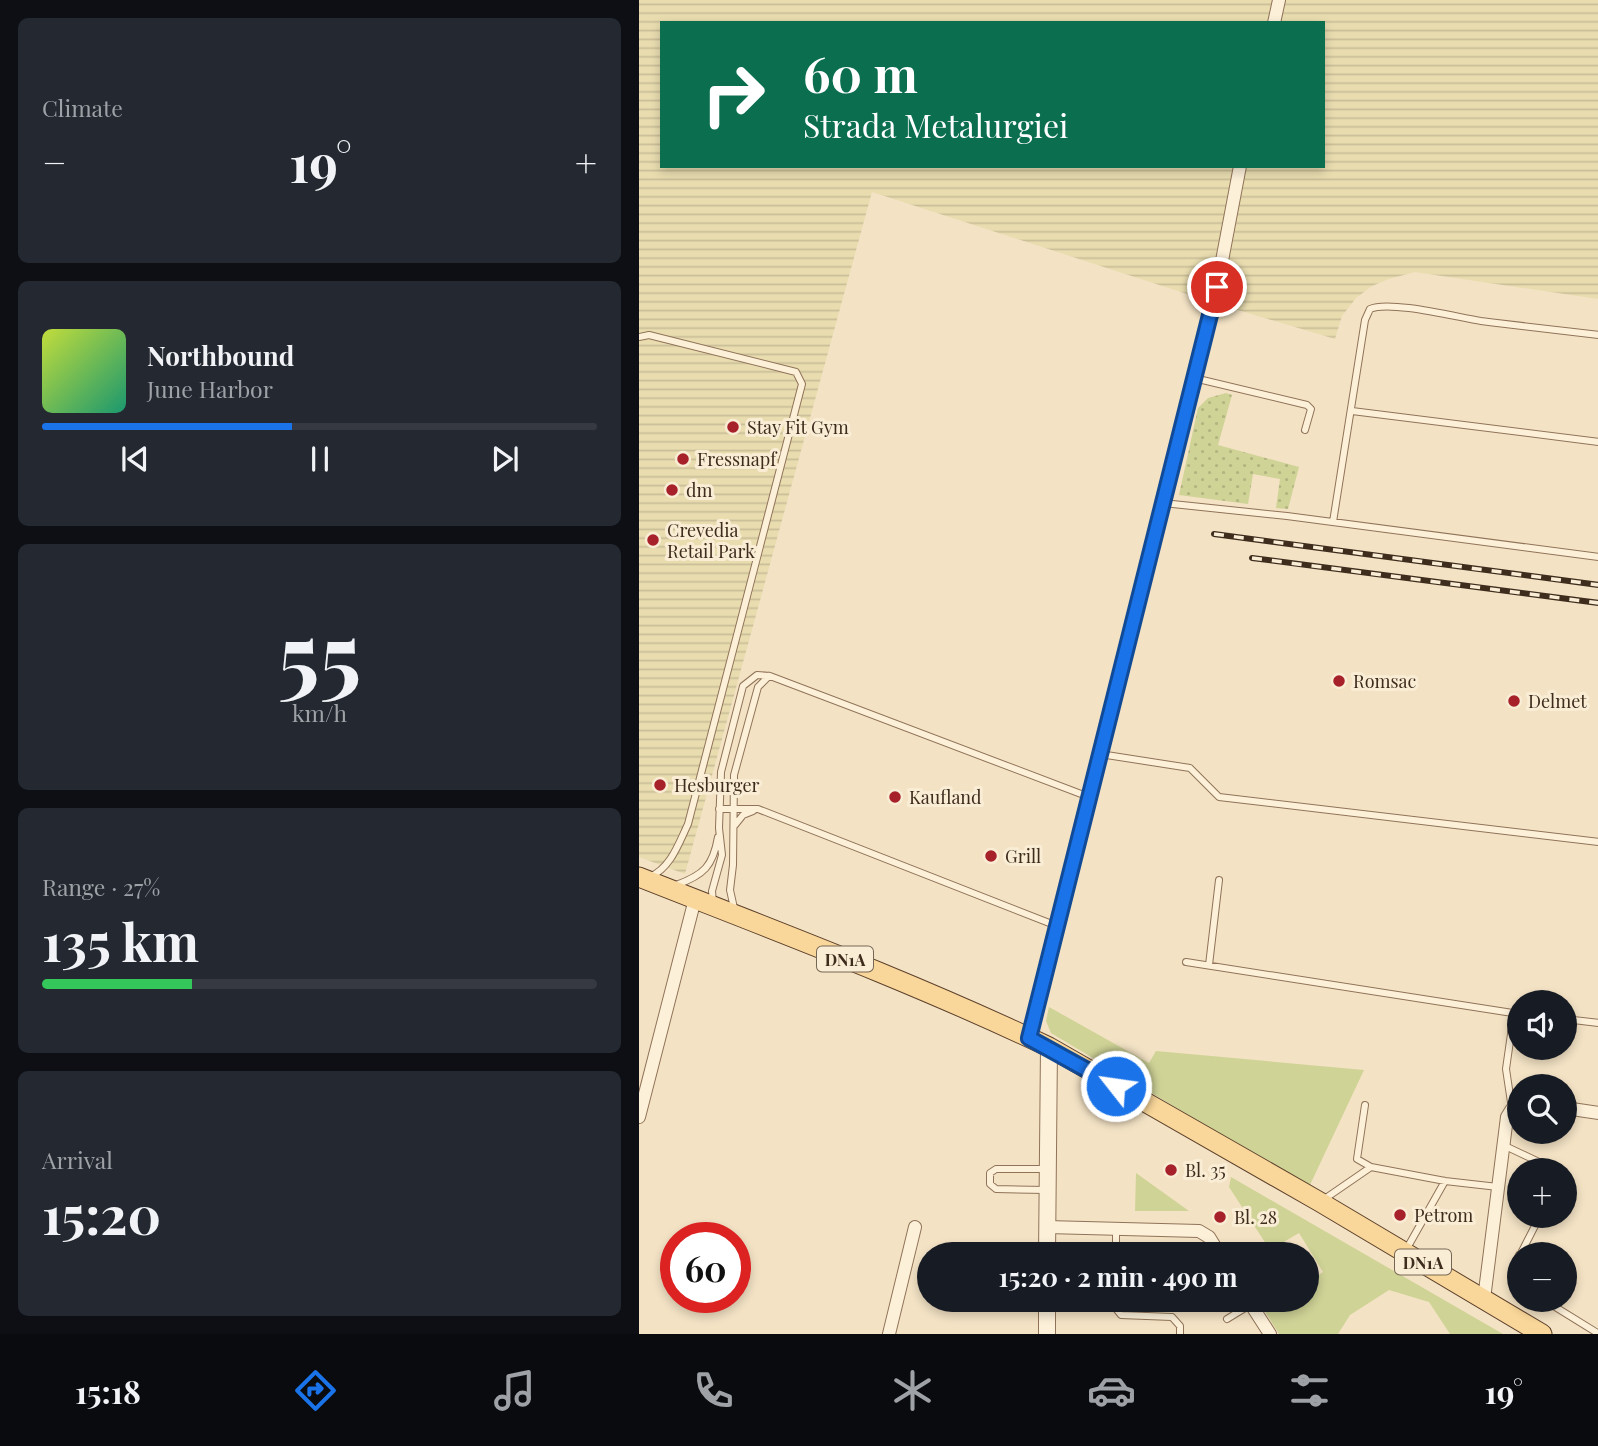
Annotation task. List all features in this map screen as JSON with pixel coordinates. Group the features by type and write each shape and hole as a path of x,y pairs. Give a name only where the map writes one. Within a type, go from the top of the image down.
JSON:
{"main road":[{"name":"DN1A","path":"642,878 1004,1025 1049,1047 1320,1202 1542,1334"}],"street":[{"path":"1274,21 1279,0"},
{"path":"1029,1038 1217,287 1240,168"},
{"path":"639,1117 695,899"},
{"path":"1047,1242 1049,1047"},
{"path":"1577,1110 1598,1114"},
{"path":"1484,1299 1507,1117"},
{"path":"889,1334 915,1227"},
{"path":"1047,1227 1199,1231 1212,1242"},
{"path":"1047,1312 1047,1334"},
{"path":"1258,1312 1270,1334"}],"lane":[{"path":"1333,522 1365,320 1370,309 1376,306 1396,307 1480,321 1598,335"},
{"path":"639,337 649,335 796,372 802,384 688,824 672,858 661,872 642,878"},
{"path":"1194,378 1307,405 1311,409 1305,429"},
{"path":"1352,411 1598,442"},
{"path":"1163,503 1598,557"},
{"path":"716,908 713,891 722,855 719,828 721,772 743,686 757,675 770,676 1089,797"},
{"path":"742,917 733,906 730,890 734,775 758,687 770,676"},
{"path":"1100,754 1190,768 1219,797 1598,842"},
{"path":"719,809 758,809 1057,926"},
{"path":"734,826 743,814 758,809"},
{"path":"667,888 692,879 708,867 715,856 719,828"},
{"path":"1209,965 1219,880"},
{"path":"1186,962 1507,1012"},
{"path":"1577,1020 1598,1023"},
{"path":"1365,1105 1357,1159 1371,1167 1445,1181 1498,1187"},
{"path":"1503,1145 1530,1158"},
{"path":"1320,1202 1371,1167"},
{"path":"1048,1169 996,1169 990,1173 990,1184 996,1189 1048,1190"},
{"path":"1405,1252 1445,1181"},
{"path":"1116,1229 1116,1242"},
{"path":"1119,1312 1121,1315 1172,1317 1180,1326 1180,1334"},
{"path":"1227,1319 1237,1312"},
{"path":"1563,1312 1598,1334"}],"shaded area":[{"path":"639,0 1598,0 1598,299 1415,272 1372,286 1356,298 1342,316 1335,339 872,192 685,874 639,857"}],"green space":[{"path":"1226,393 1232,395 1218,445 1299,467 1288,509 1276,508 1280,479 1253,474 1248,504 1179,495 1198,408 1208,398"},
{"path":"1049,1007 1149,1063 1156,1051 1364,1070 1309,1187 1051,1033 1046,1021"},
{"path":"1136,1173 1189,1211 1135,1211"},
{"path":"1231,1177 1503,1334 1450,1334 1429,1302 1389,1290 1350,1315 1338,1334 1279,1334 1265,1312 1319,1312 1319,1275 1323,1272 1319,1266 1319,1242 1305,1242 1299,1233 1284,1242 1265,1242 1229,1187"}],"railway":[{"path":"1214,534 1599,585"},
{"path":"1252,558 1599,603"}],"place":[{"name":"Stay Fit Gym","path":"733,427"},
{"name":"Fressnapf","path":"683,459"},
{"name":"dm","path":"672,490"},
{"name":"Crevedia Retail Park","path":"653,540"},
{"name":"Romsac","path":"1339,681"},
{"name":"Delmet","path":"1514,701"},
{"name":"Hesburger","path":"660,785"},
{"name":"Kaufland","path":"895,797"},
{"name":"Grill","path":"991,856"},
{"name":"Bl. 35","path":"1171,1170"},
{"name":"Petrom","path":"1400,1215"},
{"name":"Bl. 28","path":"1220,1217"}],"route":[{"path":"1116,1086 1029,1038 1217,287"}]}
